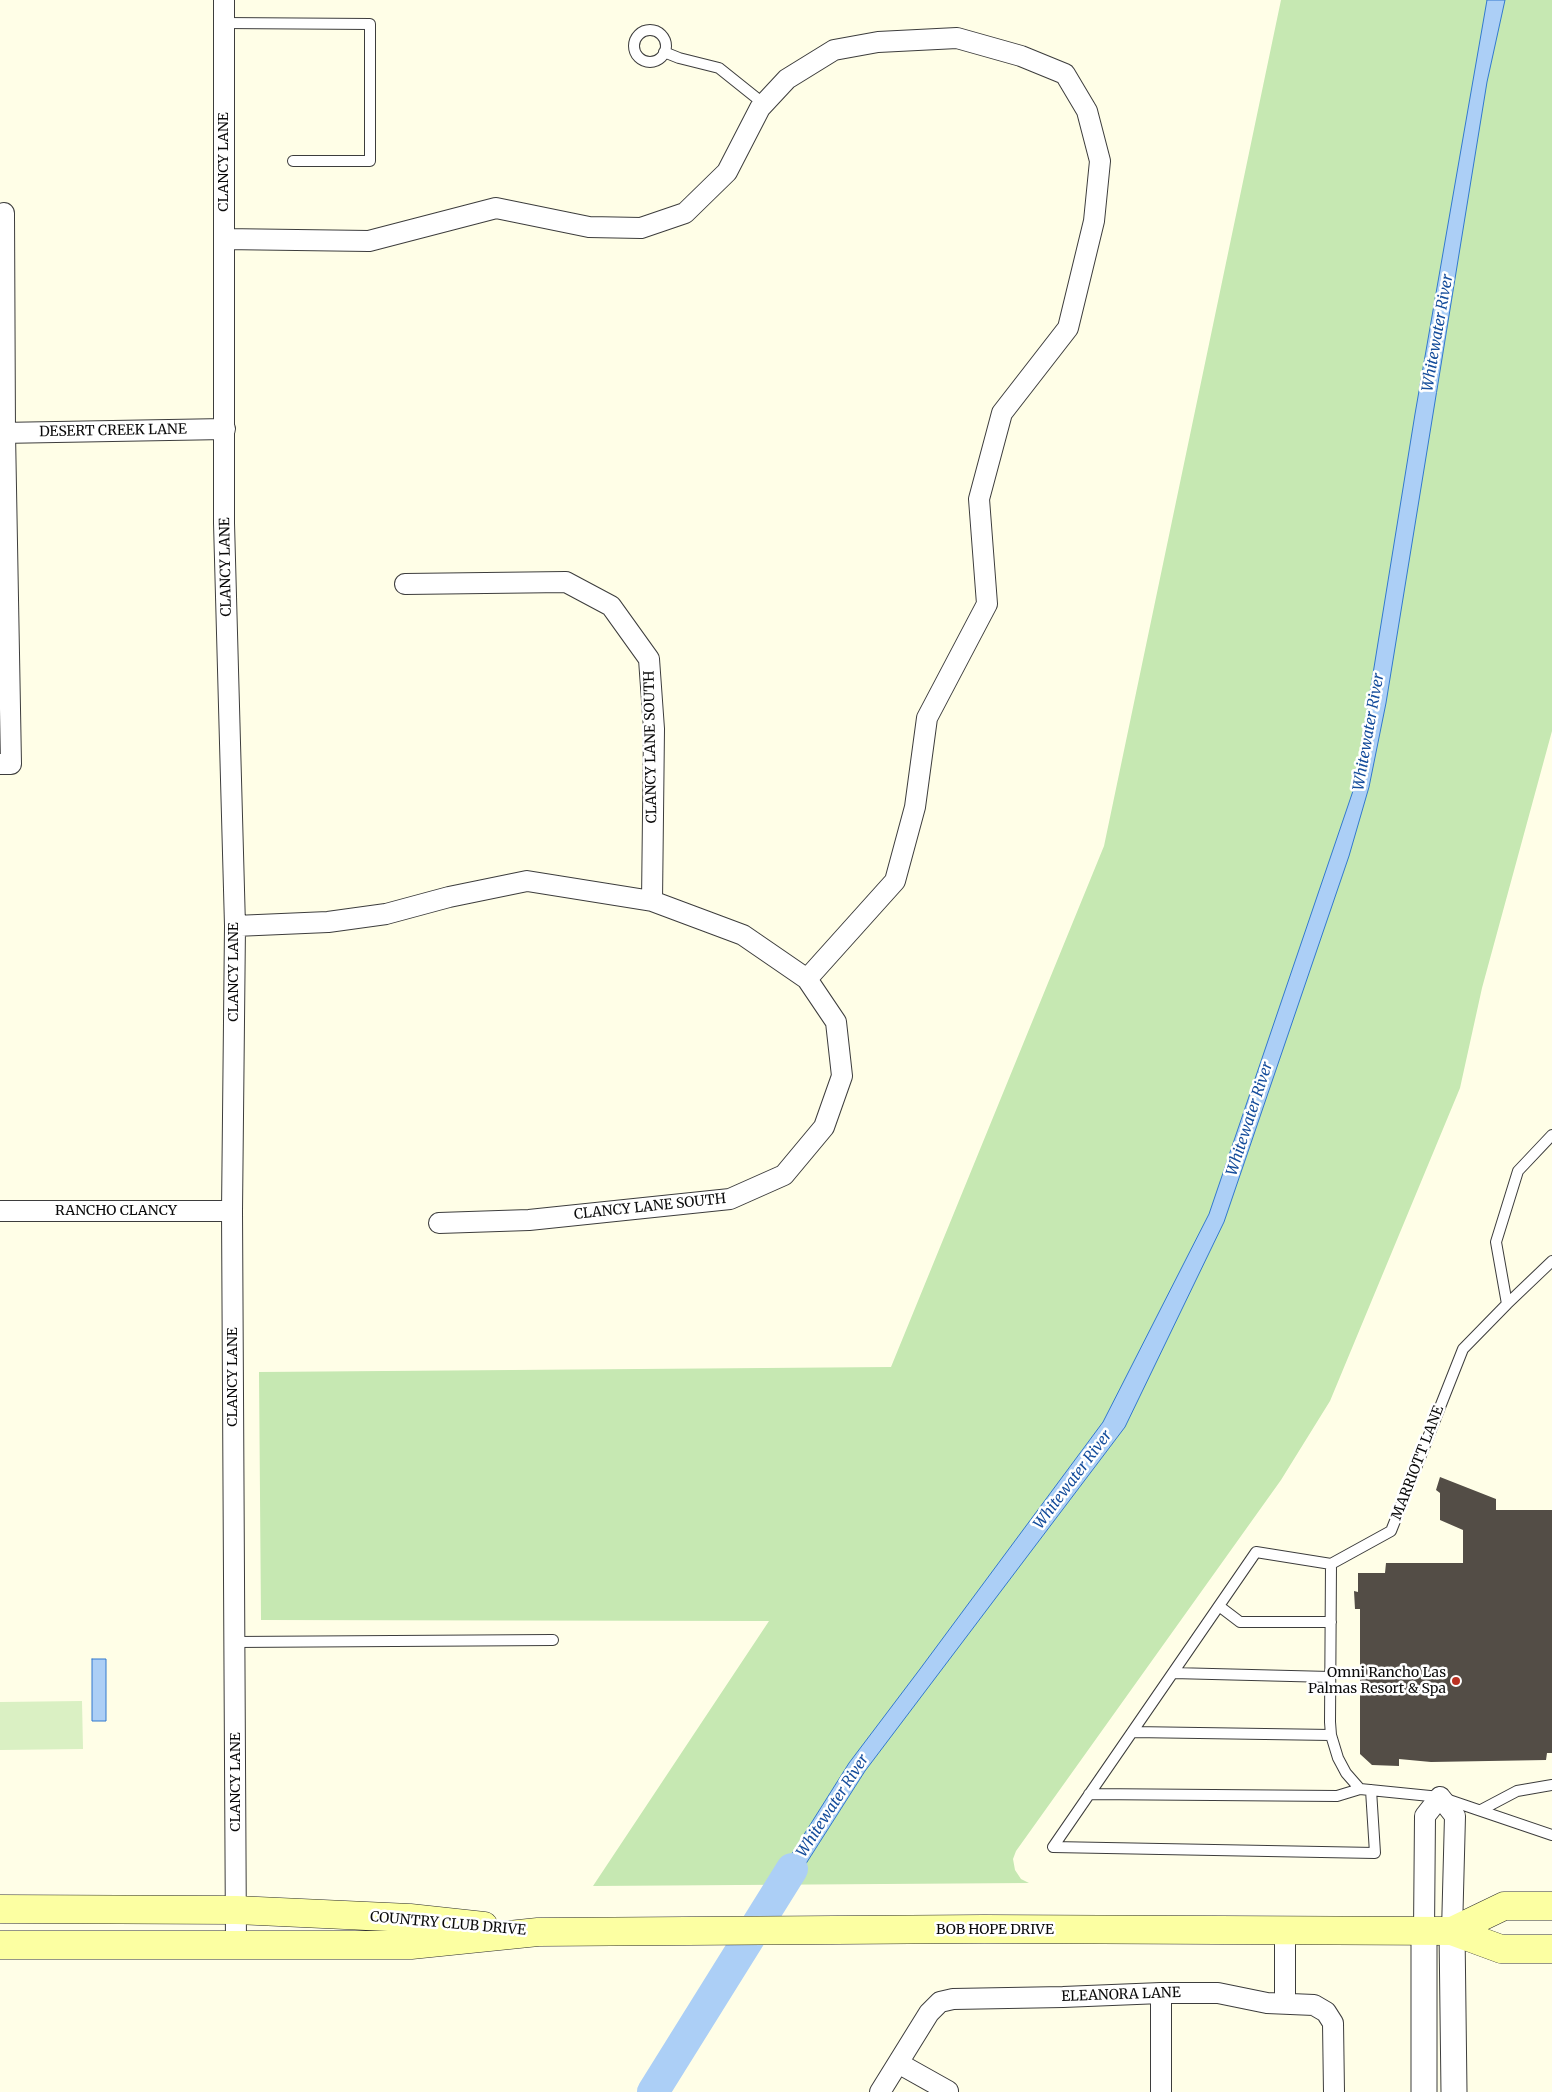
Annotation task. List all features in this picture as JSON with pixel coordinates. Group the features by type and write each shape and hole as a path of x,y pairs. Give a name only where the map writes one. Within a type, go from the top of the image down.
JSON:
{"main road":[{"name":"BOB HOPE DRIVE","path":"1452,1931 1504,1906 1552,1906"},
{"name":"COUNTRY CLUB DRIVE","path":"0,1909 236,1910 410,1918 538,1932"},
{"name":"BOB HOPE DRIVE","path":"538,1932 984,1929 1452,1931 1501,1949 1552,1949"},
{"name":"COUNTRY CLUB DRIVE","path":"0,1945 411,1945 538,1932"}],"street":[{"name":"CLANCY LANE","path":"224,0 224,522 234,926 232,1211 236,1945"},
{"path":"224,239 369,241 496,208 590,228 641,228 685,213 727,172 764,104 787,79 834,50 878,42 957,38 1021,56 1065,74 1087,111 1100,161 1094,220 1068,328 1002,413 979,499 987,604 927,718 915,807 895,881 807,979"},
{"path":"4,213 2,433 5,764"},
{"name":"DESERT CREEK LANE","path":"2,433 225,429"},
{"name":"CLANCY LANE SOUTH","path":"406,584 566,582 611,606 649,660 654,729 652,901"},
{"name":"CLANCY LANE SOUTH","path":"234,926 328,922 386,914 448,897 527,881 652,901 743,935 807,979 836,1022 842,1076 824,1127 784,1175 730,1199 529,1220 439,1223"},
{"name":"RANCHO CLANCY","path":"0,1211 232,1211"},
{"path":"1424,2092 1425,1816 1440,1797 1455,1816 1452,1931 1454,2092"},
{"path":"1285,1930 1285,2002"},
{"path":"1161,1993 1161,2092"},
{"name":"ELEANORA LANE","path":"880,2092 928,2013 940,2002 953,1998 1218,1993 1267,2003 1285,2002 1314,2005 1326,2012 1333,2023 1334,2092"},
{"path":"898,2062 948,2091"}],"lane":[{"path":"224,23 370,24 370,161 293,161"},
{"path":"664,52 679,58 719,68 764,104"},
{"path":"1507,1304 1496,1242 1518,1171 1552,1135"},
{"name":"MARRIOTT LANE","path":"1331,1564 1391,1531 1463,1349 1552,1261"},
{"path":"1256,1552 1331,1564 1331,1735 1338,1758 1346,1773 1366,1789 1375,1853 1053,1847 1219,1606 1256,1552"},
{"path":"1219,1606 1240,1622 1331,1622"},
{"path":"235,1642 553,1640"},
{"path":"1173,1673 1330,1677"},
{"path":"1132,1732 1331,1735"},
{"path":"1481,1810 1517,1791 1552,1785"},
{"path":"1090,1794 1336,1796 1366,1789 1440,1797 1552,1835"}],"green space":[{"path":"1281,0 1552,0 1552,731 1482,988 1460,1088 1330,1401 1281,1480 1016,1851 1013,1859 1015,1870 1021,1879 1029,1883 593,1886 769,1621 261,1620 259,1372 891,1367 1104,846"},
{"path":"82,1701 83,1749 0,1750 0,1702"}],"water":[{"path":"1487,0 1505,0 1487,82 1386,703 1369,787 1349,856 1224,1222 1125,1427 865,1771 779,1906 759,1906 849,1763 1103,1422 1209,1214 1355,785 1415,414"},
{"path":"92,1659 106,1659 106,1721 92,1721"}],"building":[{"name":"Omni Rancho Las Palmas Resort & Spa","path":"1440,1477 1496,1499 1496,1510 1552,1510 1552,1753 1547,1753 1546,1760 1431,1762 1399,1759 1399,1766 1372,1765 1360,1754 1360,1609 1355,1609 1354,1591 1358,1592 1358,1573 1385,1573 1386,1563 1463,1563 1463,1530 1440,1520 1440,1493 1436,1490"}],"waterway":[{"name":"Whitewater River","path":"653,2092 792,1869"}],"place":[{"name":"Omni Rancho Las Palmas Resort & Spa","path":"1456,1681"}]}
